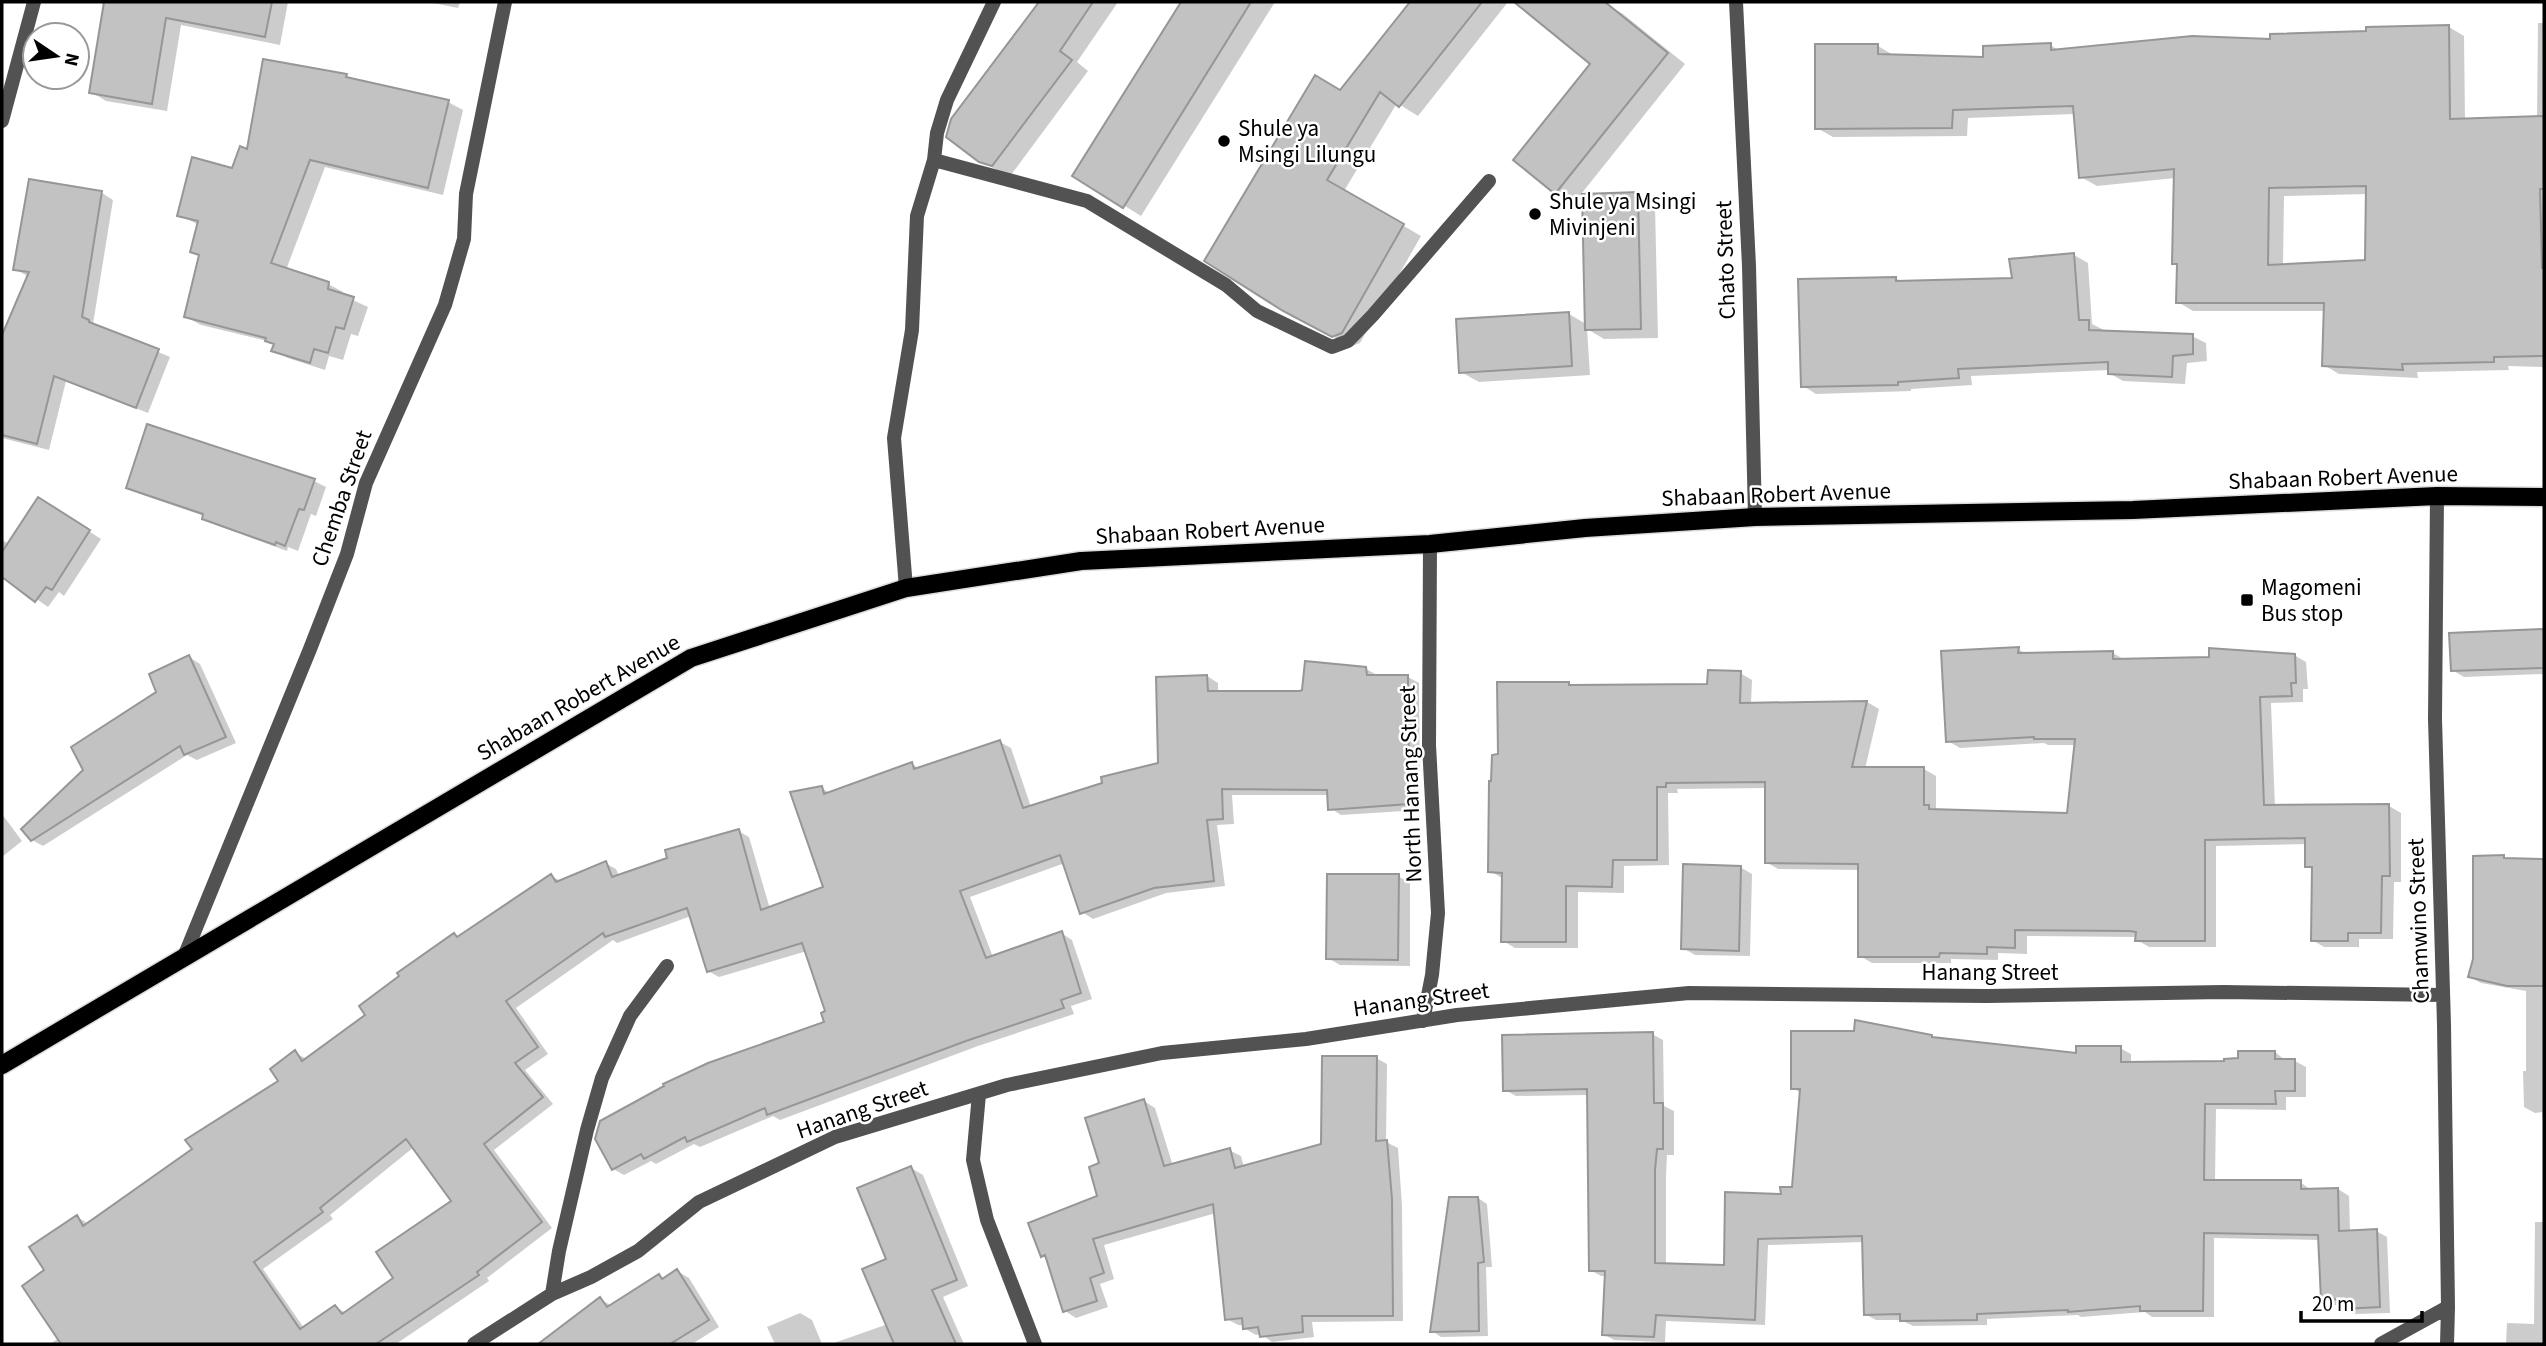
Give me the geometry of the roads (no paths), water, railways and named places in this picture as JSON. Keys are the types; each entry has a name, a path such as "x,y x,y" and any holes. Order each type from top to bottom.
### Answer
{"main road":[{"name":"Shabaan Robert Avenue","path":"2,1065 691,658 906,588 1081,561 1430,544 1585,528 1755,517 2133,510 2437,496 2544,497"}],"street":[{"path":"2,121 34,2"},
{"name":"Chemba Street","path":"184,957 347,554 366,483 444,305 464,239 466,194 505,2"},
{"path":"906,588 894,438 912,330 917,216 934,160 937,133 947,100 994,2"},
{"name":"Chato Street","path":"1736,2 1749,267 1755,517"},
{"path":"934,160 1087,201 1226,285 1257,312 1332,347 1348,341 1373,315 1489,181"},
{"name":"Chamwino Street","path":"2437,496 2435,719 2443,995 2447,1344"},
{"name":"North Hanang Street","path":"1423,1021 1432,975 1438,913 1429,745 1430,544"},
{"path":"552,1294 570,1204 601,1078 630,1016 667,966"},
{"name":"Hanang Street","path":"474,1344 552,1294 591,1278 638,1251 699,1202 835,1137 1007,1085 1161,1053 1306,1039 1457,1015 1689,993 1987,996 2223,992 2443,995"},
{"path":"979,1094 973,1160 987,1220 1035,1344"},
{"path":"2381,1344 2448,1307"}],"place":[{"name":"Shule ya Msingi Lilungu","path":"1224,141"},
{"name":"Shule ya Msingi Mivinjeni","path":"1535,214"},
{"name":"Magomeni Bus stop","path":"2247,600"}]}
